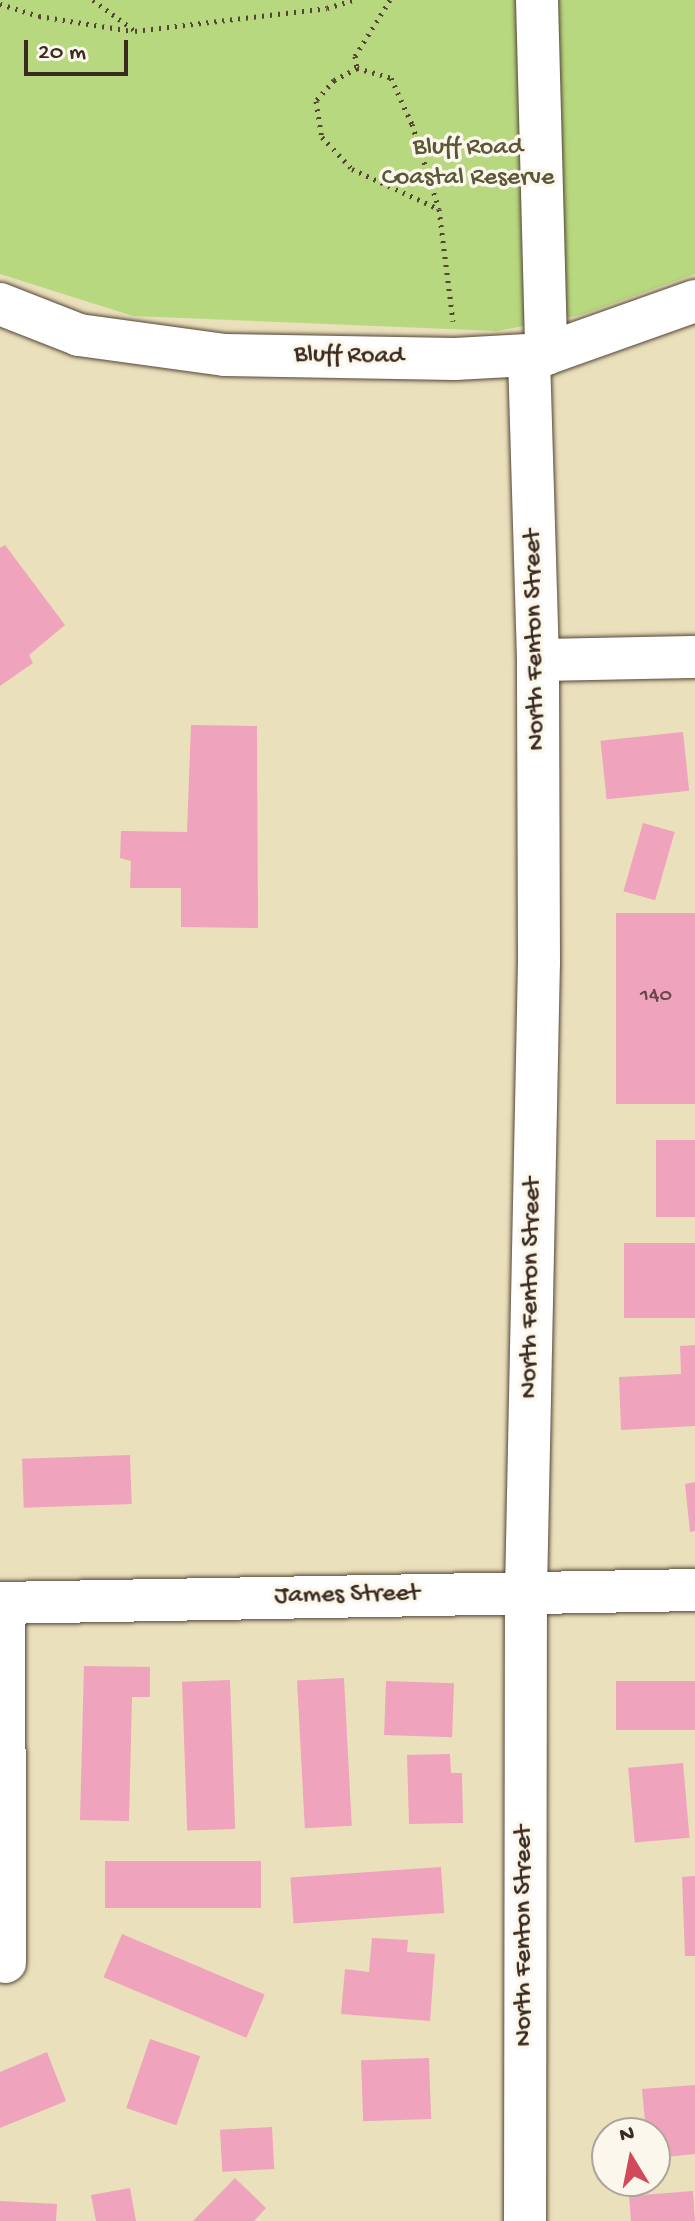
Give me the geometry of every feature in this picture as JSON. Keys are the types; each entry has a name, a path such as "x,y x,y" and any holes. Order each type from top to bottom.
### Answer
{"street":[{"name":"North Fenton Street","path":"525,2221 526,1592 539,963 537,0"},
{"name":"Bluff Road","path":"0,304 79,335 225,355 455,359 538,354 695,301"},
{"path":"538,660 695,657"},
{"name":"James Street","path":"2,1603 695,1590"},
{"path":"2,1603 5,1962"}],"path":[{"path":"93,0 135,31"},
{"path":"0,4 39,16 135,31 327,8 354,0"},
{"path":"357,68 355,56 390,0"},
{"path":"439,209 352,169 322,137 316,101 334,80 357,68 391,78 412,124 439,209 455,359"}],"green space":[{"name":"Bluff Road Coastal Reserve","path":"0,0 695,0 695,274 581,315 497,331 133,316 0,274"}],"building":[{"path":"5,545 65,625 29,655 33,663 0,686 0,548"},
{"path":"191,725 257,726 258,928 181,927 181,888 130,888 131,861 120,858 121,831 187,832"},
{"path":"683,732 689,791 607,799 600,741"},
{"path":"643,823 675,832 655,900 623,891"},
{"path":"616,913 695,913 695,1104 616,1104"},
{"path":"656,1140 695,1140 695,1217 656,1217"},
{"path":"624,1243 695,1243 695,1318 624,1318"},
{"path":"695,1345 695,1426 621,1430 619,1377 681,1374 680,1346"},
{"path":"130,1455 132,1504 24,1508 22,1459"},
{"path":"695,1482 695,1531 690,1532 685,1484"},
{"path":"84,1666 150,1667 150,1697 132,1697 129,1821 80,1820"},
{"path":"344,1678 352,1826 305,1828 297,1680"},
{"path":"230,1680 235,1829 187,1831 182,1682"},
{"path":"386,1681 454,1683 452,1737 384,1735"},
{"path":"616,1681 695,1681 695,1730 616,1730"},
{"path":"450,1754 451,1773 462,1773 463,1823 409,1824 407,1755"},
{"path":"683,1763 690,1838 635,1843 628,1768"},
{"path":"105,1861 261,1861 261,1908 105,1908"},
{"path":"441,1867 444,1913 294,1923 290,1878"},
{"path":"695,1876 695,1956 685,1956 682,1877"},
{"path":"122,1934 265,1995 246,2038 104,1977"},
{"path":"372,1938 408,1940 407,1952 435,1954 430,2021 341,2014 345,1969 369,1972"},
{"path":"150,2039 200,2056 176,2125 126,2108"},
{"path":"47,2052 66,2101 0,2128 0,2072"},
{"path":"429,2058 431,2119 363,2121 361,2060"},
{"path":"695,2085 695,2154 671,2156 671,2117 645,2117 642,2089"},
{"path":"272,2127 274,2169 222,2172 220,2130"},
{"path":"235,2178 266,2208 254,2221 193,2221"},
{"path":"130,2188 136,2221 96,2221 91,2195"},
{"path":"693,2191 695,2221 631,2221 629,2197 671,2197 671,2193"},
{"path":"0,2201 57,2204 56,2221 0,2221"}]}
